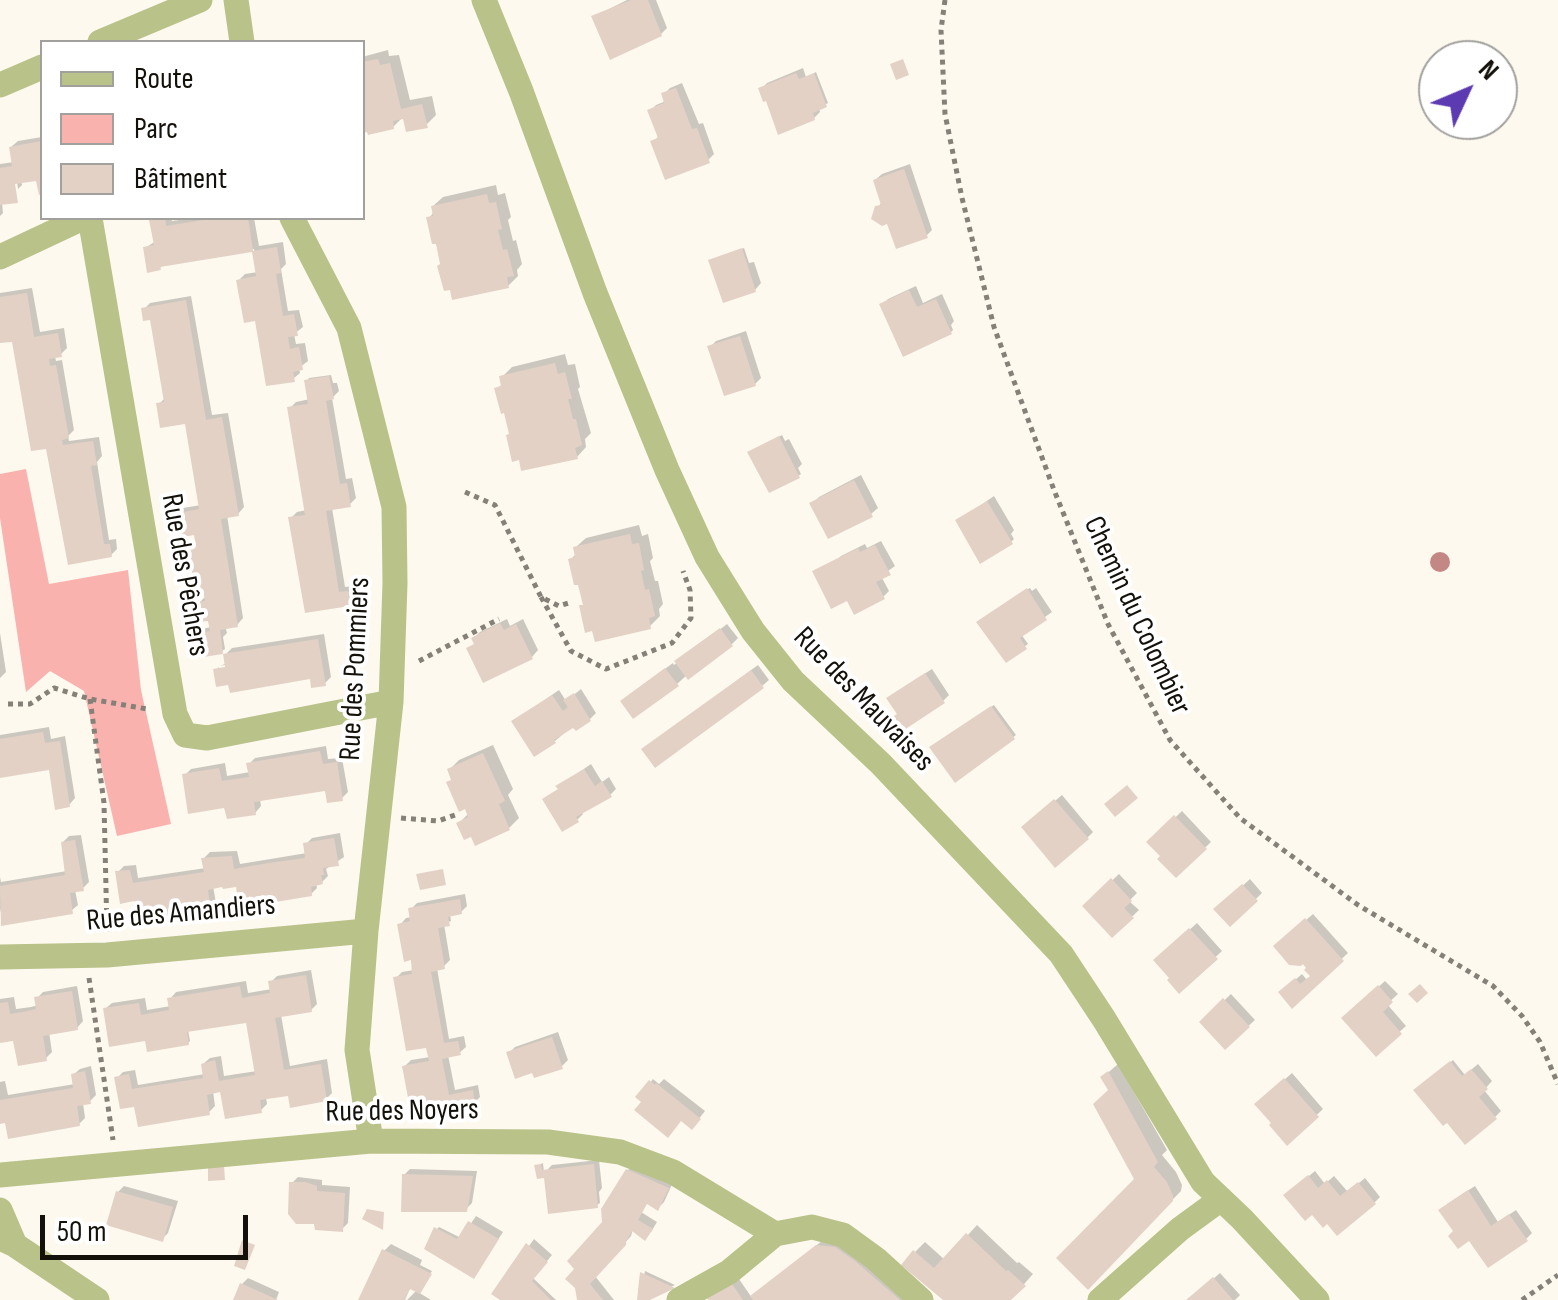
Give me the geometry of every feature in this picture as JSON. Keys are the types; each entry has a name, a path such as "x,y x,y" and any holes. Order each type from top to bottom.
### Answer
{"street":[{"path":"105,40 200,0"},
{"path":"236,0 242,40"},
{"name":"Rue des Mauvaises","path":"484,0 667,470 707,556 753,631 792,681 881,764 1061,954 1203,1182 1316,1300"},
{"path":"0,85 40,68"},
{"path":"0,257 83,220"},
{"name":"Rue des Pêchers","path":"87,220 175,714"},
{"name":"Rue des Pommiers","path":"293,220 350,328 394,507 396,583 391,702 357,1050 371,1142"},
{"path":"175,714 184,735 207,738 391,702"},
{"name":"Rue des Amandiers","path":"0,958 96,955 366,931"},
{"name":"Rue des Noyers","path":"7,1242 0,1208 5,1175 371,1142 548,1142 620,1152 673,1172 775,1234"},
{"path":"1100,1300 1180,1229 1221,1199"},
{"path":"678,1300 730,1272 775,1234 812,1226 842,1234 921,1300"},
{"path":"7,1242 97,1300"}],"path":[{"name":"Chemin du Colombier","path":"944,0 941,30 945,114 994,327 1108,624 1170,740 1240,818 1358,905 1493,986 1540,1042 1558,1084"},
{"path":"465,492 495,505 571,651 606,669 672,643 691,618 690,590 676,555"},
{"path":"541,597 559,606 572,602"},
{"path":"392,670 408,667 499,619"},
{"path":"8,704 30,704 54,688 90,699 175,714"},
{"path":"90,699 104,804 96,955 116,1163"},
{"path":"378,816 438,821 455,815"},
{"path":"1522,1300 1558,1275"}],"green space":[{"path":"26,469 49,584 128,570 141,690 171,824 117,836 84,691 50,671 26,692 0,518 0,474"}],"building":[{"path":"631,0 648,0 662,36 610,60 591,16"},
{"path":"378,59 380,65 390,63 401,109 422,104 428,128 406,132 403,119 393,121 394,129 365,132 365,61"},
{"path":"903,59 909,75 896,80 890,64"},
{"path":"796,73 799,79 814,73 827,107 813,113 815,120 778,135 758,88"},
{"path":"676,88 710,163 665,180 650,141 658,138 647,110 664,103 661,93"},
{"path":"40,141 40,195 36,181 15,184 18,203 0,205 0,168 12,166 9,147"},
{"path":"904,169 928,238 896,249 887,224 882,226 871,219 875,206 881,205 873,180"},
{"path":"487,194 489,203 496,202 502,229 498,230 514,276 507,277 509,288 452,300 450,290 444,291 436,244 432,244 426,217 433,216 431,206"},
{"path":"149,220 165,220 166,226 204,220 248,220 253,251 277,247 281,273 276,274 283,316 294,314 298,336 288,337 290,349 299,347 303,370 293,372 295,382 266,386 255,321 244,323 236,280 256,276 252,252 160,267 161,270 147,273 143,247 154,245"},
{"path":"742,248 756,292 723,303 708,260"},
{"path":"909,290 917,307 936,299 952,334 903,357 879,304"},
{"path":"27,293 34,337 58,333 62,357 49,359 50,366 56,365 69,438 62,440 63,445 93,441 97,465 91,466 104,544 110,544 112,557 68,565 46,449 31,451 12,342 0,343 0,297"},
{"path":"186,300 206,420 222,417 239,516 221,519 238,627 220,630 223,654 197,658 193,634 210,631 208,621 199,622 197,602 205,601 203,589 195,591 188,547 196,546 194,535 178,538 174,514 199,509 185,424 160,428 156,403 164,402 150,320 143,321 141,308"},
{"path":"740,336 756,386 724,396 707,346"},
{"path":"555,363 558,374 565,372 572,399 568,399 582,445 575,448 578,459 521,471 519,460 512,462 504,413 501,414 494,388 501,386 499,376"},
{"path":"329,376 334,399 326,401 340,484 347,483 351,507 326,511 339,592 348,591 350,606 305,613 288,517 305,515 287,407 308,404 304,380"},
{"path":"779,436 800,478 769,493 747,452"},
{"path":"854,480 873,517 828,539 809,503"},
{"path":"987,501 1013,544 980,564 955,520"},
{"path":"630,534 632,544 639,543 645,590 649,589 655,616 649,618 651,629 595,642 592,631 585,633 579,605 583,605 568,559 575,557 573,547"},
{"path":"875,545 891,575 876,582 885,599 854,615 847,601 831,609 812,571 858,548 860,552"},
{"path":"1027,588 1047,620 1020,638 1027,649 1006,663 976,622"},
{"path":"500,623 504,630 516,624 533,659 483,683 466,648 474,644 471,638"},
{"path":"720,628 733,646 688,680 674,661"},
{"path":"318,639 326,686 311,688 310,679 230,693 228,685 216,687 213,669 225,667 223,654"},
{"path":"665,668 679,686 633,719 620,701"},
{"path":"751,670 764,688 655,768 641,749"},
{"path":"925,673 945,703 898,734 888,720 897,714 886,698"},
{"path":"574,693 591,721 554,740 556,743 534,757 511,721 552,695 563,711 568,707 563,700"},
{"path":"991,706 1015,739 955,783 929,747"},
{"path":"43,732 45,743 60,741 70,807 55,810 49,770 0,778 0,739"},
{"path":"320,751 323,764 337,762 343,801 327,803 325,791 254,802 256,815 227,819 224,808 188,814 182,774 219,768 222,781 249,777 246,763"},
{"path":"483,753 505,801 499,804 510,830 475,846 471,837 464,840 456,823 468,817 465,809 459,812 446,782 451,780 447,769"},
{"path":"584,769 595,786 602,781 612,797 576,817 579,822 562,832 542,799 558,789 555,786"},
{"path":"1127,785 1138,798 1115,817 1104,804"},
{"path":"1054,799 1089,839 1055,868 1021,827"},
{"path":"1174,815 1207,849 1176,878 1146,842"},
{"path":"334,838 339,866 323,868 323,884 311,887 312,896 239,908 236,887 222,887 208,890 211,912 138,923 134,901 120,904 115,871 130,870 133,883 204,872 201,858 232,856 234,869 305,858 303,843"},
{"path":"75,840 84,891 70,893 73,914 1,926 0,886 65,875 61,842"},
{"path":"443,869 446,885 420,890 416,874"},
{"path":"1111,878 1132,901 1124,908 1134,918 1112,938 1082,906"},
{"path":"1242,884 1258,901 1230,927 1213,909"},
{"path":"460,899 462,914 448,917 450,926 438,928 445,969 431,972 444,1043 458,1041 461,1055 442,1059 449,1095 473,1090 475,1106 424,1115 421,1101 409,1103 402,1066 429,1061 426,1048 406,1051 393,977 412,974 411,960 404,962 397,924 410,921 408,908"},
{"path":"1305,918 1344,961 1292,1009 1278,992 1295,978 1300,984 1310,976 1303,964 1289,965 1273,946"},
{"path":"1189,928 1218,959 1179,994 1153,960"},
{"path":"306,975 312,1012 275,1018 284,1070 321,1064 327,1101 290,1108 288,1096 260,1100 262,1113 225,1119 220,1092 207,1095 210,1115 138,1127 134,1107 120,1109 114,1077 129,1074 132,1089 203,1078 201,1064 215,1060 219,1081 255,1075 246,1023 187,1032 189,1045 147,1052 145,1041 109,1047 103,1008 139,1003 141,1015 169,1010 167,998 240,986 242,998 270,993 268,981"},
{"path":"1420,984 1428,993 1417,1003 1408,994"},
{"path":"1378,985 1393,1002 1383,1012 1402,1034 1376,1057 1341,1018"},
{"path":"72,991 78,1030 43,1036 47,1061 18,1066 13,1041 0,1043 0,1003 8,1002 10,1014 23,1012 36,1009 34,997"},
{"path":"1223,998 1250,1027 1225,1050 1199,1022"},
{"path":"552,1037 563,1069 515,1079 506,1052"},
{"path":"1450,1061 1462,1076 1471,1069 1488,1089 1479,1097 1497,1119 1465,1145 1413,1090"},
{"path":"85,1071 91,1104 77,1106 80,1126 8,1139 5,1123 0,1124 0,1100 73,1088 71,1074"},
{"path":"1108,1071 1158,1162 1154,1167 1167,1182 1173,1201 1088,1290 1056,1258 1134,1179 1093,1104 1108,1090 1100,1077"},
{"path":"1284,1078 1319,1117 1287,1146 1254,1104"},
{"path":"649,1080 701,1119 692,1130 681,1121 668,1138 634,1110 641,1102 635,1097"},
{"path":"541,1164 542,1170 594,1164 598,1208 548,1214 544,1178 537,1179 534,1165"},
{"path":"224,1165 225,1180 208,1181 208,1167"},
{"path":"626,1169 669,1188 658,1211 647,1204 638,1220 653,1229 645,1241 632,1231 626,1245 590,1284 603,1300 577,1300 575,1288 565,1279 574,1269 567,1261 602,1222 601,1209"},
{"path":"402,1174 473,1176 467,1212 401,1212"},
{"path":"1308,1175 1318,1188 1327,1180 1340,1196 1358,1182 1376,1204 1337,1236 1312,1215 1305,1221 1283,1195"},
{"path":"289,1182 305,1182 317,1186 317,1191 345,1193 343,1232 315,1230 314,1224 296,1224 288,1214"},
{"path":"1468,1190 1491,1226 1509,1214 1528,1241 1488,1268 1469,1241 1458,1249 1448,1236 1453,1231 1438,1210"},
{"path":"116,1191 173,1207 163,1242 106,1225"},
{"path":"367,1209 384,1212 383,1230 362,1219"},
{"path":"468,1221 499,1239 474,1279 424,1249 434,1227 457,1239"},
{"path":"966,1233 1026,1286 1011,1300 943,1300 901,1265 913,1250 934,1268"},
{"path":"242,1240 255,1245 245,1270 234,1266"},
{"path":"526,1243 548,1262 532,1281 551,1300 500,1300 491,1294"},
{"path":"816,1245 835,1247 900,1300 753,1300 750,1296"},
{"path":"382,1249 432,1274 420,1294 410,1289 404,1300 358,1300"},
{"path":"640,1272 675,1288 650,1300 637,1300"},
{"path":"1213,1277 1233,1300 1186,1300"},
{"path":"240,1283 278,1300 233,1300"},
{"path":"732,1284 743,1300 708,1300 706,1296"}]}
